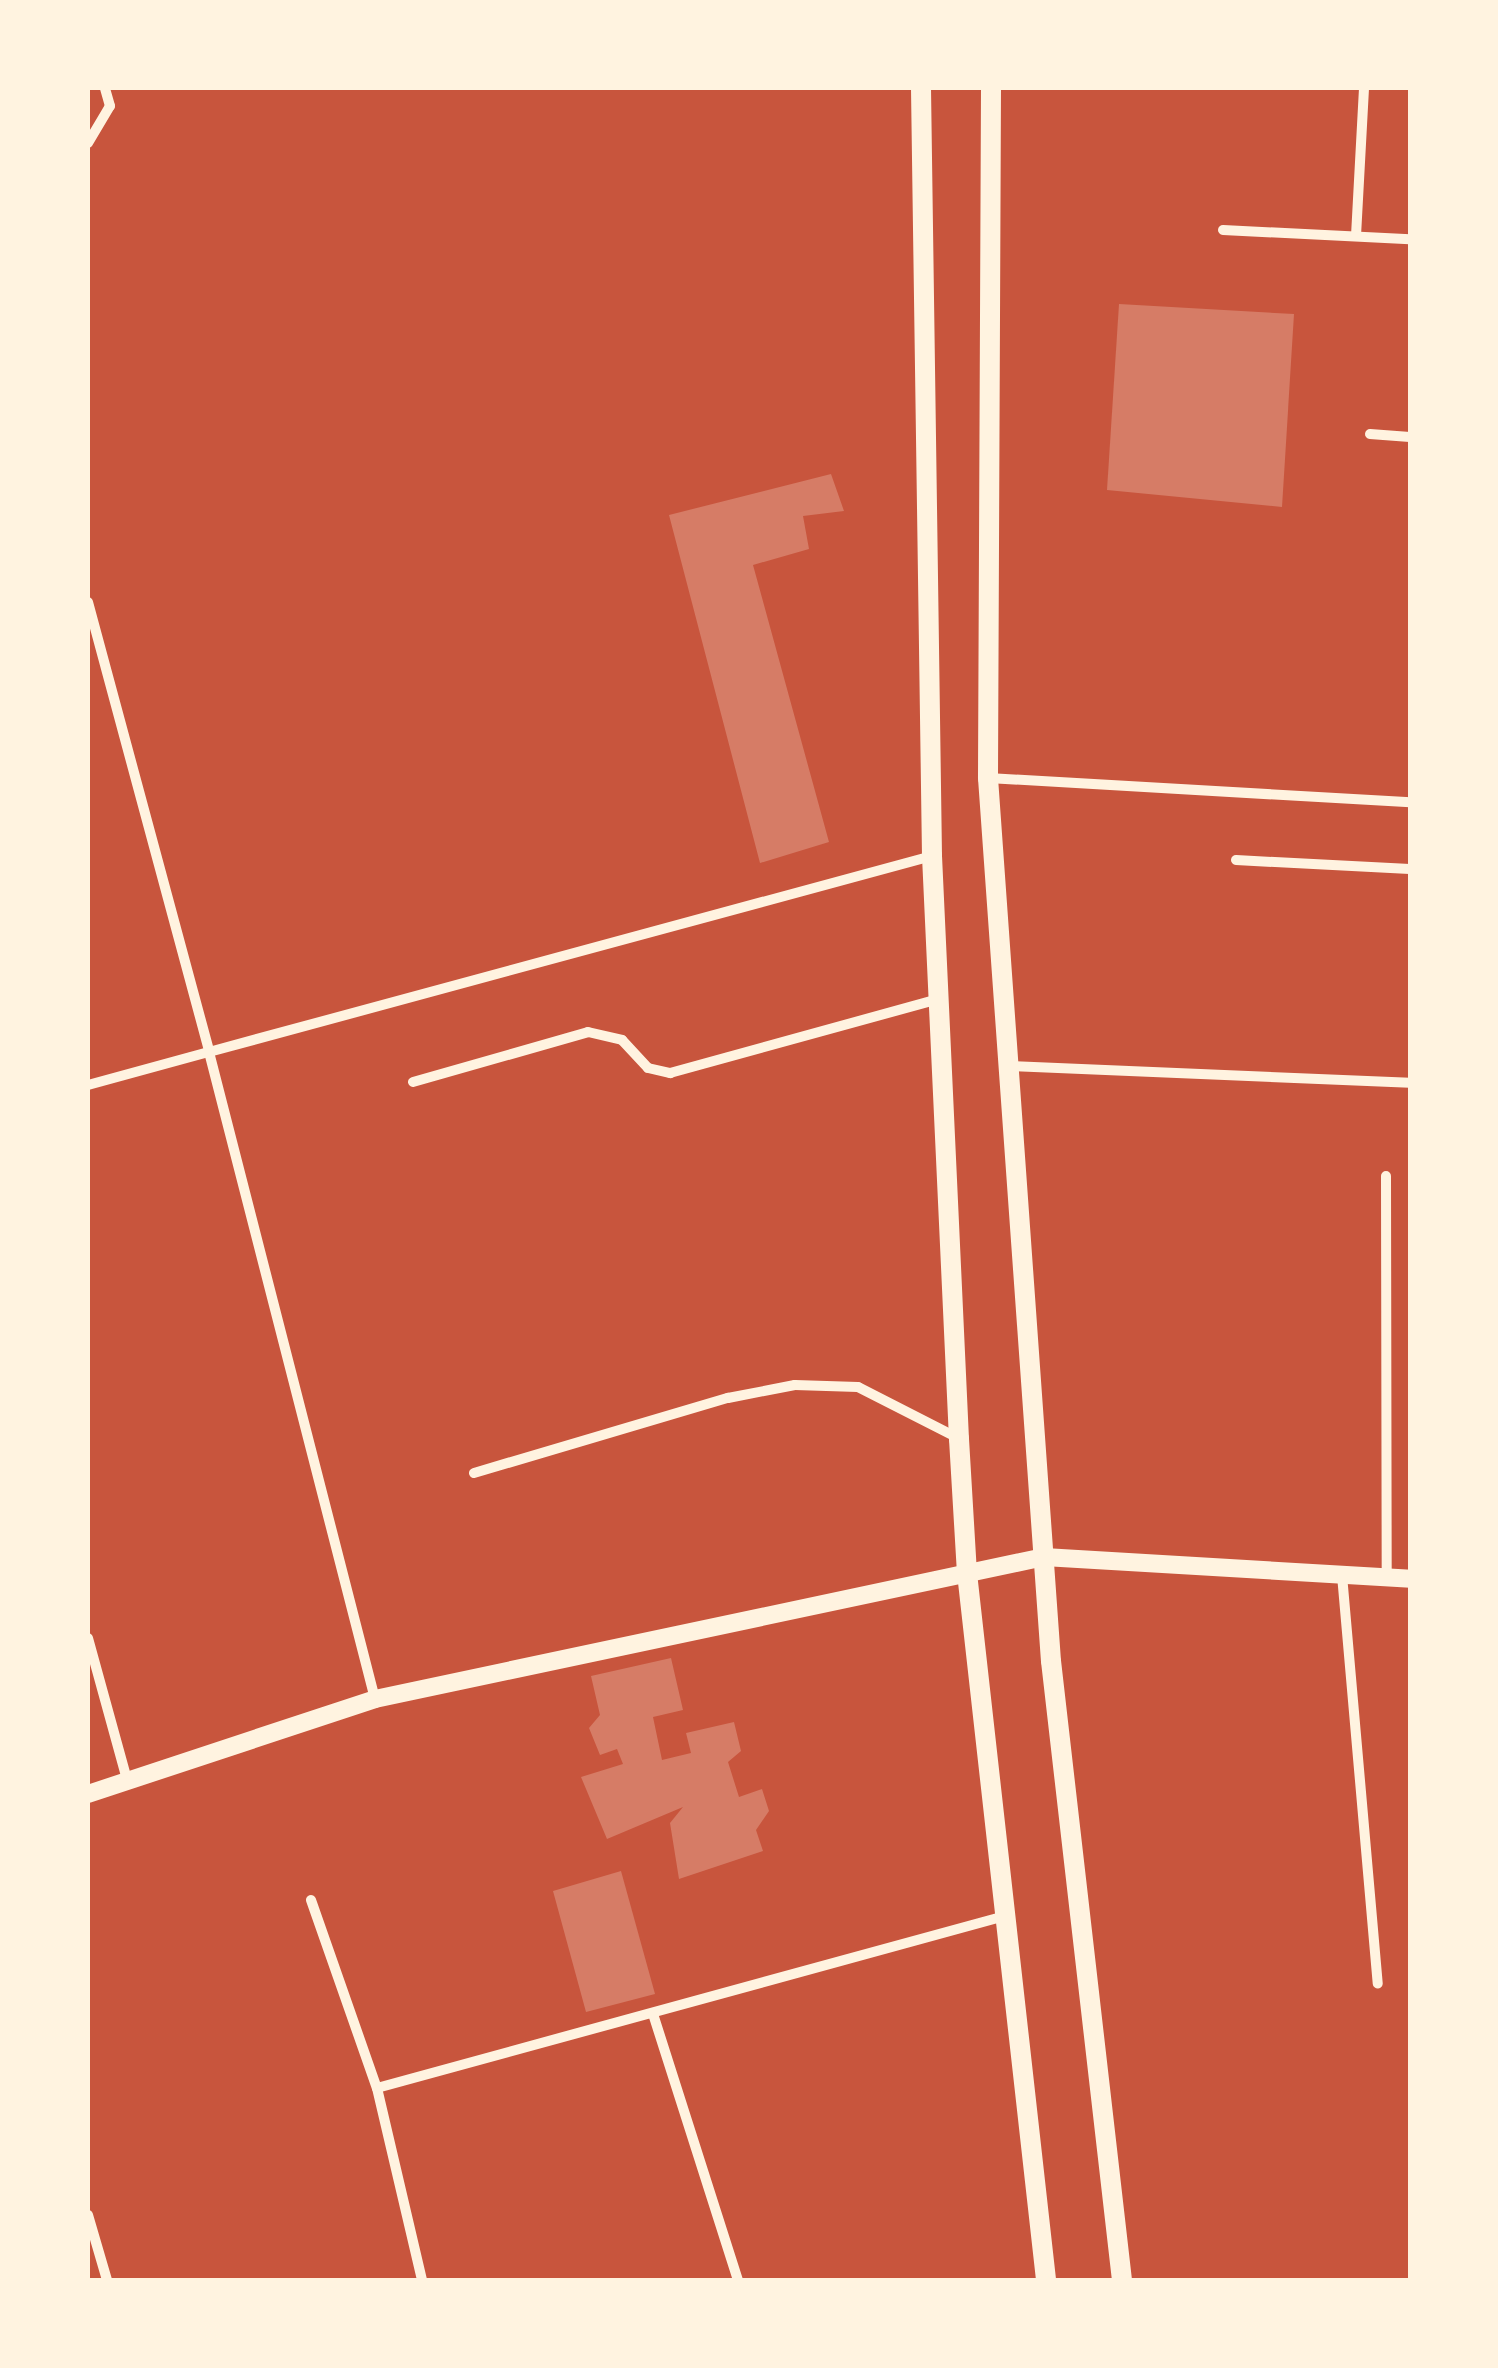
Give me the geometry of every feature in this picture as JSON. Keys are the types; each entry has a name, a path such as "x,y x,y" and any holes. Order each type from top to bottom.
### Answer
{"main road":[{"path":"921,88 932,856 959,1439 967,1573 1046,2280"},
{"path":"991,88 988,778 1044,1557 1122,2280"}],"street":[{"path":"88,143 110,106 105,88"},
{"path":"1356,236 1364,88"},
{"path":"1223,230 1410,239"},
{"path":"1370,434 1410,437"},
{"path":"88,602 210,1052 375,1699"},
{"path":"988,778 1410,802"},
{"path":"88,1085 932,856"},
{"path":"1236,860 1410,870"},
{"path":"413,1082 588,1032 622,1040 648,1068 670,1073 939,999"},
{"path":"1009,1066 1410,1083"},
{"path":"1386,1176 1387,1578"},
{"path":"474,1473 728,1398 795,1385 858,1387 959,1439"},
{"path":"88,1794 375,1699 1044,1557 1410,1579"},
{"path":"1342,1574 1378,1983"},
{"path":"88,1638 128,1780"},
{"path":"311,1900 377,2088 422,2280"},
{"path":"377,2088 654,2017 1005,1916"},
{"path":"654,2017 738,2280"},
{"path":"88,2215 107,2280"}],"building":[{"path":"1119,304 1294,314 1282,507 1107,490"},
{"path":"831,474 844,511 803,516 809,549 753,565 829,842 760,863 669,515"},
{"path":"671,1658 683,1710 653,1717 662,1760 691,1753 686,1733 734,1722 741,1751 728,1762 739,1797 762,1789 769,1811 756,1830 763,1851 679,1879 670,1823 683,1807 607,1839 581,1777 623,1764 617,1749 600,1755 589,1728 600,1715 591,1676"},
{"path":"621,1871 655,1994 586,2012 553,1891"}]}
